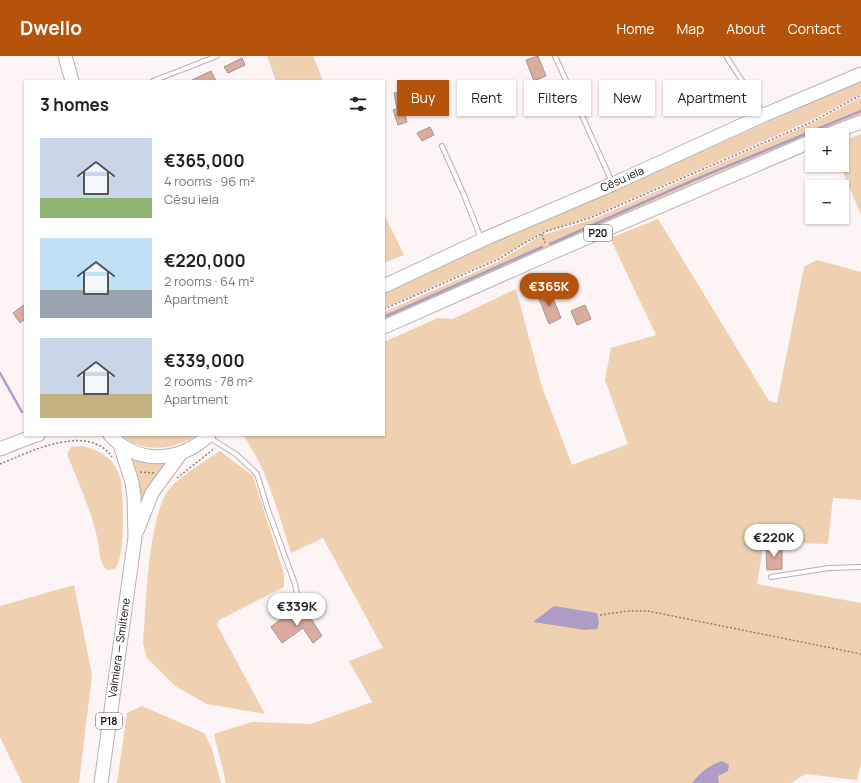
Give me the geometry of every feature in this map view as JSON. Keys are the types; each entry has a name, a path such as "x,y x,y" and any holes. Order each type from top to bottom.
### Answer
{"main road":[{"path":"64,56 72,80"},
{"name":"Cēsu iela","path":"385,286 482,240 613,184 764,115 861,74"},
{"path":"845,128 861,122"},
{"name":"P20","path":"385,327 805,144"},
{"path":"0,449 32,436"},
{"name":"P18","path":"111,438 146,456 158,458 181,453 208,436"},
{"name":"Valmiera — Smiltene","path":"100,783 135,537 132,482 111,438"},
{"name":"Valmiera — Smiltene","path":"135,537 152,493 181,453"}],"lane":[{"path":"157,80 217,56"},
{"path":"555,56 613,184"},
{"path":"726,56 764,115"},
{"path":"442,146 482,240"},
{"path":"208,436 237,455 257,474 273,524 295,584 298,599 292,613 295,618"},
{"path":"771,577 829,568 861,567"}],"path":[{"path":"385,309 499,259 547,231 590,218 812,122 861,95"},
{"path":"0,464 60,442 87,440 101,445 111,456 114,463"},
{"path":"173,479 180,477 218,445"},
{"path":"134,473 146,472 159,474"},
{"path":"600,615 628,611 648,611 861,654"}],"shaded area":[{"path":"267,56 313,56 323,80 276,80"},
{"path":"861,81 861,94 812,120 590,217 541,233 498,258 385,308 385,291"},
{"path":"861,97 861,116 830,128 805,128 805,138 385,321 385,312 498,262 540,236 596,218 815,122"},
{"path":"861,134 861,215 849,186 849,180 846,180 843,172 849,172 849,138"},
{"path":"385,216 404,255 385,263"},
{"path":"658,219 769,401 777,403 804,267 817,260 861,272 861,500 833,498 828,544 764,542 757,584 861,603 861,763 857,780 805,774 791,783 226,783 214,734 252,722 311,724 372,702 349,661 383,648 323,538 291,553 266,477 252,448 244,436 385,436 385,342 438,318 453,319 516,289 542,387 572,465 628,444 605,380 611,348 656,335 610,238"},
{"path":"122,436 195,436 179,444 159,448 139,445 129,441"},
{"path":"83,446 91,448 106,456 118,471 122,489 123,527 121,552 115,569 107,570 102,564 92,519 67,454 71,447"},
{"path":"220,451 253,476 284,574 284,587 219,620 217,625 265,714 207,704 175,686 147,658 143,644 149,562 157,518 163,501 174,483"},
{"path":"133,460 149,463 166,463 141,504 138,504 131,462"},
{"path":"74,585 92,675 79,783 22,783 0,737 0,606"},
{"path":"554,606 597,613 599,623 597,629 585,630 533,622"},
{"path":"142,706 204,733 212,749 221,783 117,783 127,713"},
{"path":"722,761 729,765 728,771 718,776 719,783 692,783 705,770"}],"building":[{"path":"538,56 546,76 534,80 526,60"},
{"path":"242,58 245,65 228,73 224,67"},
{"path":"211,71 216,80 192,80"},
{"path":"397,92 397,109 394,93"},
{"path":"397,109 397,116 405,116 407,122 398,125 393,110"},
{"path":"430,127 434,135 422,141 417,133"},
{"path":"550,291 561,318 549,324 538,296"},
{"path":"24,305 24,320 20,323 13,313"},
{"path":"585,305 591,319 577,325 571,311"},
{"path":"782,547 782,569 767,570 766,548"},
{"path":"304,608 322,636 313,643 303,628 282,643 271,627 282,618 284,620 290,617 293,621 296,621 298,618 296,613"}],"waterway":[{"path":"550,244 694,180 861,111"},
{"path":"385,317 542,247"},
{"path":"0,373 22,412"}]}
